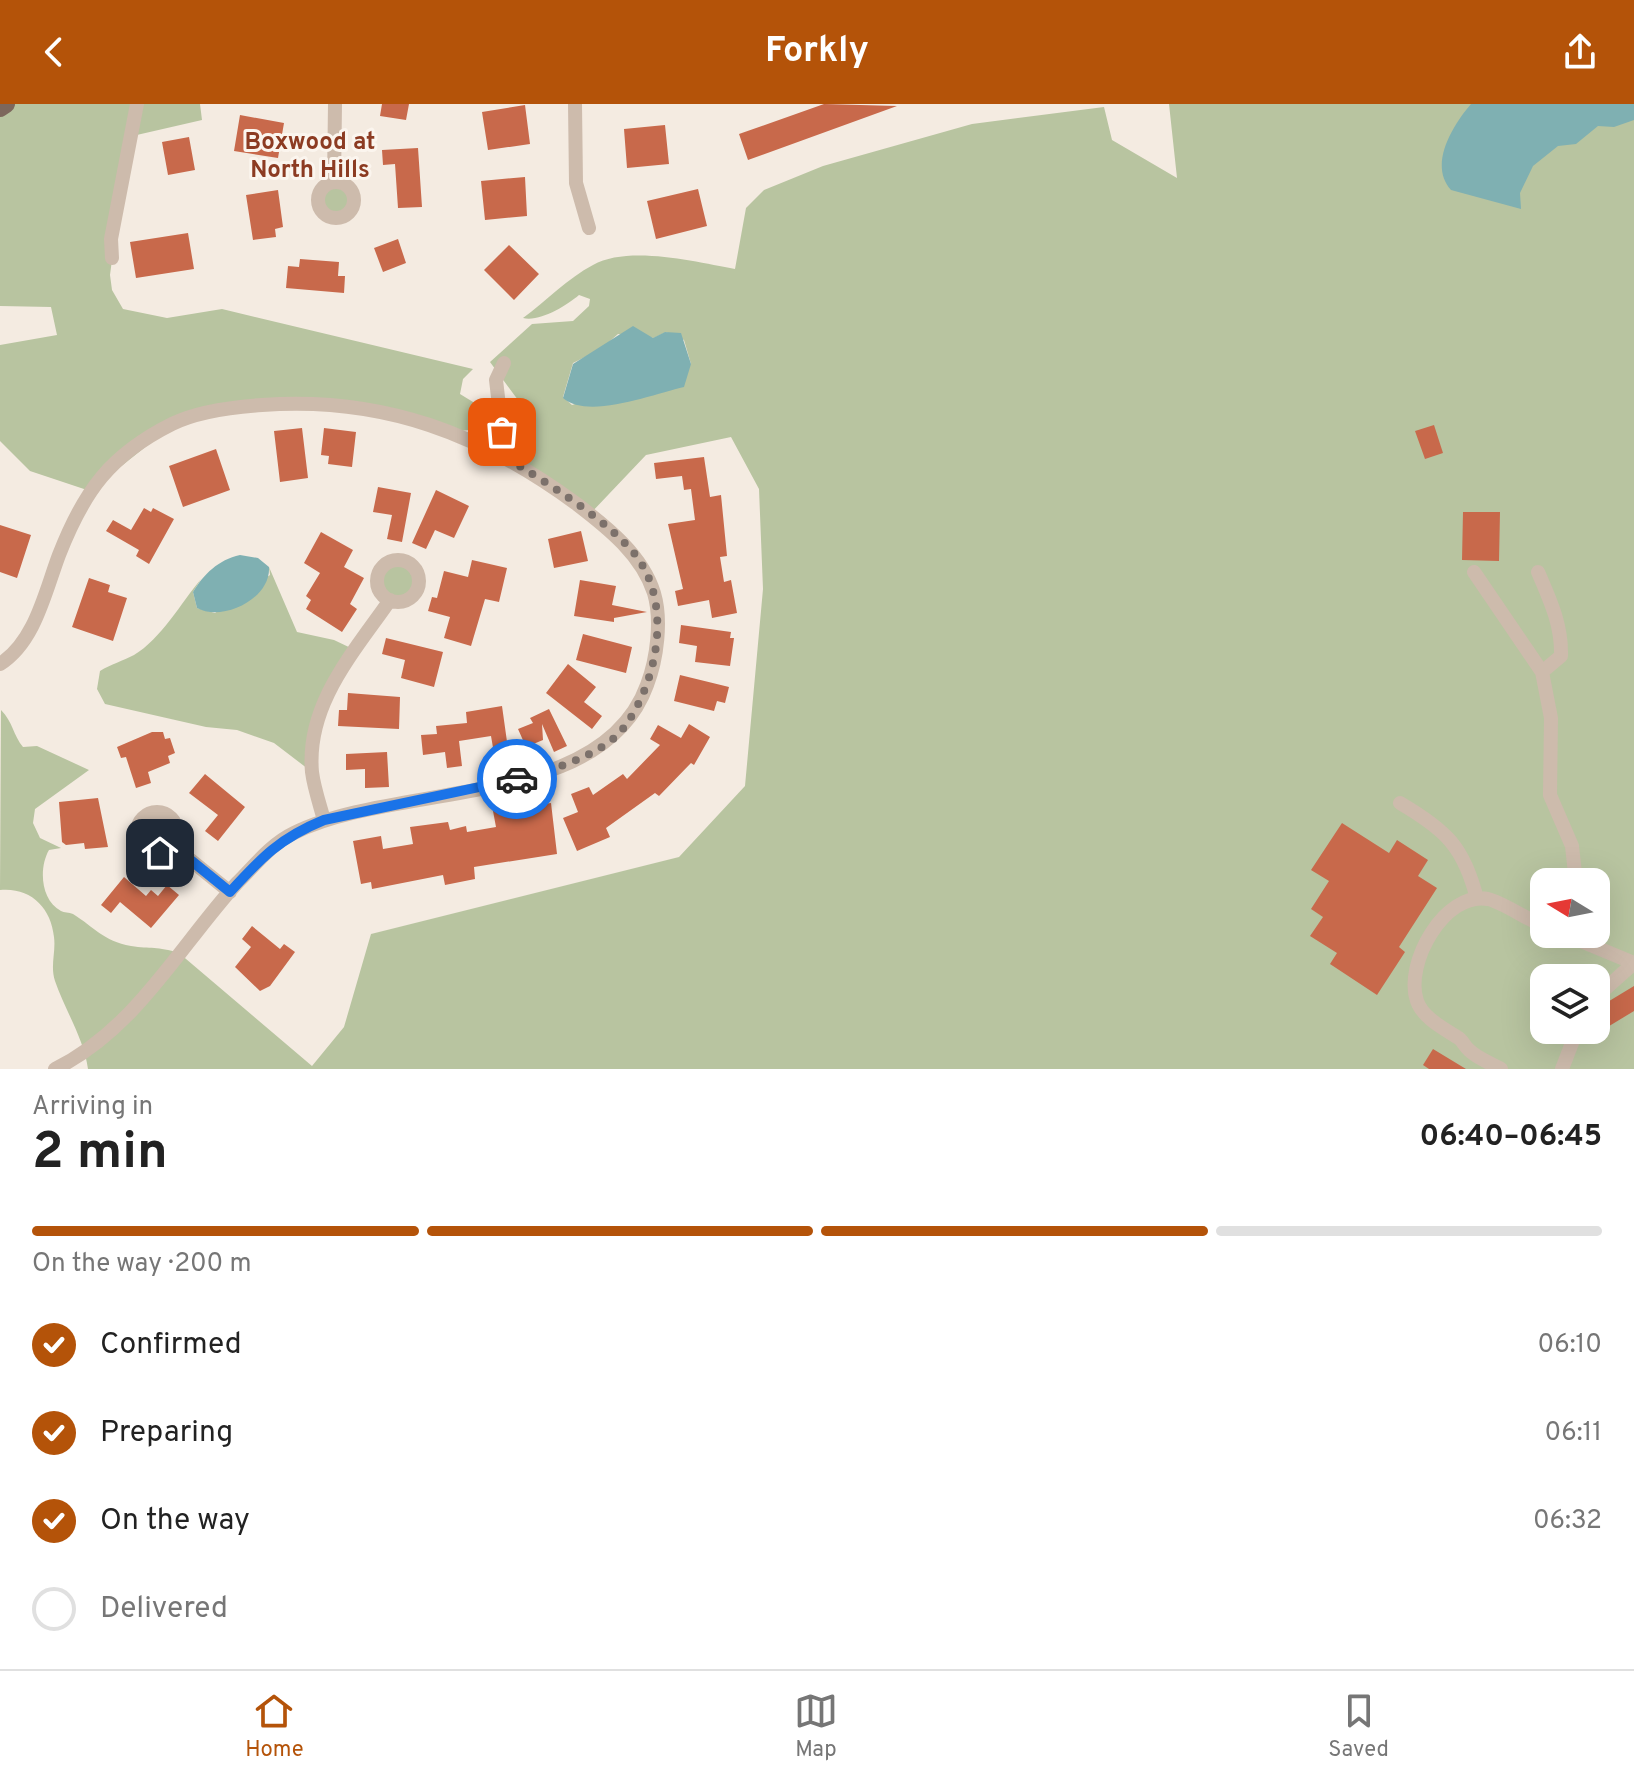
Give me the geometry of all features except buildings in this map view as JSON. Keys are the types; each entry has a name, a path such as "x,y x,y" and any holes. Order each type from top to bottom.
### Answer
{"main road":[{"path":"0,108 6,104"}],"street":[{"path":"112,258 113,225 137,104"},
{"path":"334,182 335,104"},
{"path":"575,104 576,183 589,228"},
{"path":"504,363 496,380 505,457"},
{"path":"0,664 13,656 40,610 61,551 90,491 129,447 178,421 235,407 303,402 376,409 448,429 505,457 590,514 637,557 654,594 658,629 647,685 621,732 587,755 537,774 324,820 295,832 273,846 230,892 131,1013 86,1054 55,1069"},
{"path":"1474,572 1542,672 1551,718 1550,795 1572,846 1574,868"},
{"path":"1538,572 1562,638 1561,656 1542,672"},
{"path":"324,820 312,772 315,727 342,666 390,600"},
{"path":"1400,803 1429,820 1456,844 1477,899"},
{"path":"172,845 230,892"},
{"path":"1501,1069 1473,1054 1461,1038 1439,1027 1417,1002 1414,984 1421,947 1441,921 1470,899 1488,899 1530,919"},
{"path":"1600,948 1634,963 1610,984"},
{"path":"1562,1069 1572,1044"}],"green space":[{"path":"0,104 200,104 202,120 128,137 110,275 112,290 123,309 167,318 222,309 473,369 463,379 460,394 486,410 483,424 477,429 460,431 303,402 178,421 90,491 30,471 0,441 0,345 57,335 51,307 0,306"},
{"path":"1169,104 1634,104 1634,1069 88,1069 55,981 54,937 49,917 44,908 29,896 0,890 1,710 23,747 37,746 89,770 35,809 33,823 40,838 61,848 49,850 44,865 43,883 54,906 62,912 73,914 113,941 179,953 312,1066 344,1027 371,934 679,857 745,786 763,589 759,489 731,437 646,455 590,514 521,465 526,418 518,400 490,362 532,324 573,321 589,306 590,299 579,295 545,315 523,318 575,276 608,259 663,257 735,269 746,208 764,190 823,166 972,124 1104,107 1112,140 1177,178","holes":["666,332 684,340 691,364 572,405 563,397 573,363 601,349 618,334 654,338"]},
{"path":"336,182 349,187 354,200 349,213 336,218 323,213 318,200 323,187"},
{"path":"398,560 413,566 419,581 413,596 398,602 383,596 377,581 383,566"},
{"path":"269,567 297,632 334,640 355,650 324,701 312,772 274,743 237,730 206,727 105,704 97,689 100,671 134,655 153,640 201,579 193,592 197,608 215,613 270,575"},
{"path":"157,812 171,818 177,832 171,846 157,852 143,846 137,832 143,818"}],"water":[{"path":"1471,104 1634,104 1634,120 1614,127 1598,126 1576,144 1558,146 1533,166 1520,193 1521,209 1451,190 1445,180 1442,157 1457,123"},
{"path":"633,326 653,338 665,332 681,333 691,364 684,387 604,406 588,407 563,398 573,364"},
{"path":"240,555 258,558 269,567 268,579 262,589 254,598 231,610 207,612 197,608 193,592 202,579 218,564"}],"way so far":[{"path":"502,432 505,457 547,482 590,514 637,557 654,594 658,629 647,685 621,732 587,755 517,779"}],"district":[{"name":"Boxwood at North Hills","path":"310,155"}],"route":[{"path":"160,853 172,845 230,892 273,846 295,832 324,820 517,779"}]}
